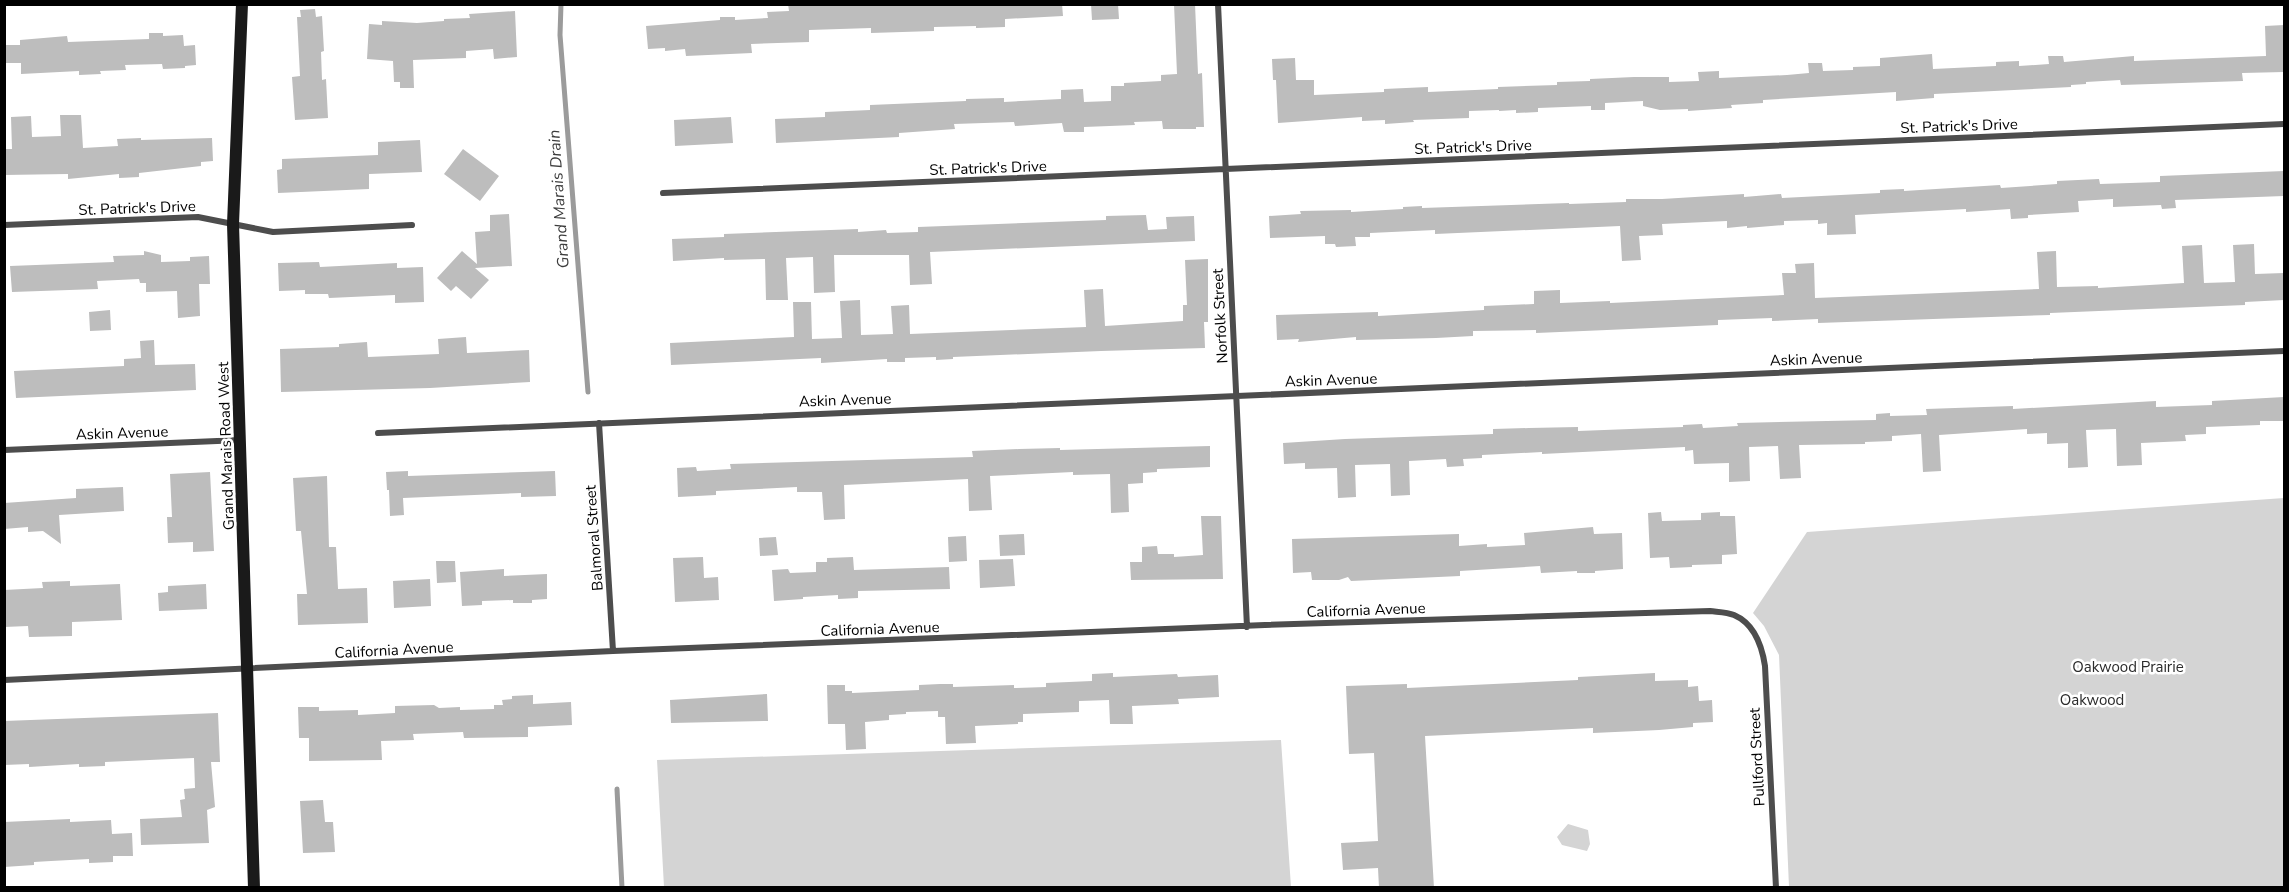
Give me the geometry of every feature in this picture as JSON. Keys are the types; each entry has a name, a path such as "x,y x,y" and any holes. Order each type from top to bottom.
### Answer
{"street":[{"name":"Grand Marais Road West","path":"242,4 233,224 254,888"},
{"name":"Norfolk Street","path":"1218,4 1247,627"},
{"name":"St. Patrick's Drive","path":"663,194 2284,124"},
{"name":"St. Patrick's Drive","path":"4,225 198,217 273,232 412,225"},
{"name":"Askin Avenue","path":"378,433 2284,351"},
{"name":"Balmoral Street","path":"598,423 613,651"},
{"name":"Askin Avenue","path":"4,450 241,440"},
{"name":"California Avenue","path":"4,680 613,651 1710,611 1734,615 1751,629"},
{"name":"Pullford Street","path":"1751,629 1762,647 1765,666 1776,888"}],"green space":[{"name":"Oakwood Prairie","path":"2284,498 2284,887 1789,887 1779,655 1764,626 1753,613 1807,532"},
{"path":"1281,740 1291,887 664,887 657,760"},
{"path":"1568,824 1588,830 1590,844 1587,851 1562,845 1557,837"}],"building":[{"path":"788,4 1062,4 1063,16 1005,19 1005,27 934,27 934,31 871,33 871,28 809,30 809,42 751,44 752,53 686,56 685,49 665,51 665,48 648,49 646,26 720,20 720,17 735,17 735,20 768,18 767,12 789,11"},
{"path":"1091,4 1118,4 1119,19 1092,20"},
{"path":"1174,4 1195,4 1198,74 1202,73 1204,127 1163,129 1162,121 1134,122 1135,125 1084,127 1084,132 1064,132 1062,123 1015,126 1014,122 954,124 955,129 899,133 899,137 776,143 775,119 825,117 825,112 870,110 870,105 966,101 966,99 1004,98 1004,102 1061,99 1061,90 1083,89 1084,102 1111,101 1111,86 1161,81 1161,75 1177,74"},
{"path":"315,9 316,17 322,16 324,51 321,52 322,80 326,79 328,118 295,120 292,77 300,76 297,17 301,17 300,10"},
{"path":"515,11 517,57 494,59 493,49 466,51 466,58 413,60 414,88 400,88 400,82 394,82 393,61 367,59 369,24 382,25 382,21 417,23 444,21 444,19 470,18 469,14"},
{"path":"2284,25 2284,72 2242,73 2243,81 2121,85 2120,80 2086,82 2086,84 2071,85 2071,87 1934,94 1934,98 1896,101 1896,92 1763,100 1763,103 1731,105 1732,108 1688,111 1688,109 1660,110 1643,106 1643,101 1605,103 1605,110 1591,110 1591,106 1538,108 1538,112 1516,113 1516,110 1469,111 1469,118 1413,120 1414,122 1385,124 1385,120 1362,121 1362,117 1278,123 1276,80 1273,80 1272,59 1295,58 1296,80 1314,80 1314,95 1384,92 1384,89 1428,87 1428,92 1557,85 1557,82 1634,77 1669,77 1669,82 1699,81 1698,72 1719,71 1719,78 1787,75 1809,73 1808,63 1822,63 1823,71 1853,70 1853,67 1880,66 1880,58 1932,54 1933,69 1996,66 1996,62 2019,61 2019,66 2049,64 2048,56 2063,56 2064,62 2134,56 2134,61 2266,56 2265,26"},
{"path":"149,33 163,33 163,36 183,35 184,46 195,45 196,65 163,69 162,64 125,65 126,70 79,75 79,71 21,74 21,63 4,63 4,45 20,45 20,40 67,36 68,42 149,39"},
{"path":"60,115 81,115 83,148 118,146 117,139 212,138 213,161 201,162 201,166 139,173 139,177 119,178 119,174 68,179 68,174 4,175 4,149 12,149 11,117 31,116 32,137 61,136"},
{"path":"731,117 733,143 675,146 674,120"},
{"path":"420,140 422,172 369,174 369,189 278,193 277,170 282,169 282,159 378,155 378,142"},
{"path":"463,149 499,176 480,201 444,174"},
{"path":"2284,171 2284,196 2175,200 2176,208 2162,209 2161,205 2113,207 2113,199 2078,201 2079,212 2028,215 2028,218 2011,219 2010,209 1855,215 1856,234 1827,235 1827,223 1818,224 1818,220 1784,221 1784,225 1747,228 1747,226 1727,228 1727,221 1662,224 1663,235 1639,236 1641,260 1622,261 1620,226 1435,234 1435,230 1370,233 1370,237 1355,237 1356,246 1336,247 1335,244 1325,244 1325,236 1270,238 1269,216 1301,214 1300,211 1351,210 1351,212 1422,206 1422,208 1626,202 1626,199 1744,194 1744,197 1781,194 1782,198 1880,193 1880,190 1904,189 1904,191 2000,185 2001,188 2057,184 2057,181 2099,179 2100,184 2160,182 2160,176"},
{"path":"509,214 512,266 475,268 489,280 471,299 456,286 451,291 437,278 462,251 477,264 475,232 490,231 490,215"},
{"path":"1146,215 1148,230 1167,229 1166,217 1194,216 1195,241 930,252 932,284 910,285 909,255 834,255 835,292 814,293 813,257 786,258 788,300 766,300 765,259 724,260 724,258 673,261 672,239 724,237 724,234 858,229 858,232 886,230 887,233 918,232 918,227 1106,220 1106,216"},
{"path":"2254,244 2255,274 2284,273 2284,300 2245,302 2245,305 2050,313 2050,315 1818,323 1818,319 1772,321 1772,318 1718,320 1718,325 1607,330 1536,333 1536,330 1473,331 1473,336 1436,338 1356,340 1356,337 1298,342 1299,339 1277,340 1276,315 1378,312 1378,316 1484,310 1484,306 1534,304 1534,291 1560,290 1560,303 1784,295 1782,273 1796,273 1795,264 1814,263 1815,298 2039,289 2037,252 2056,251 2057,287 2098,286 2098,288 2184,283 2182,246 2202,245 2204,283 2235,282 2233,245"},
{"path":"144,251 161,255 161,262 190,261 190,257 209,256 210,284 199,284 200,316 178,318 177,291 146,292 146,283 140,283 139,279 97,281 98,289 12,292 10,266 114,262 113,256 144,255"},
{"path":"1208,259 1208,322 1204,322 1205,348 953,357 953,359 936,360 936,357 905,358 905,362 887,362 887,359 821,363 821,358 671,365 670,343 794,337 793,302 811,302 812,339 842,338 840,301 860,300 861,335 893,334 891,306 909,305 910,334 1086,327 1084,290 1103,289 1105,326 1183,321 1183,305 1187,305 1185,260"},
{"path":"319,262 320,267 397,263 397,268 423,267 424,302 395,303 395,295 329,298 328,294 305,294 305,290 279,291 278,263"},
{"path":"110,310 111,330 90,331 89,312"},
{"path":"466,337 467,353 529,350 530,382 430,388 281,392 280,349 339,347 339,344 367,342 368,357 439,354 438,339"},
{"path":"154,340 155,365 195,364 196,390 16,398 14,371 124,366 124,359 141,358 140,341"},
{"path":"2284,397 2284,421 2260,421 2260,425 2206,427 2206,434 2185,435 2186,441 2141,443 2142,465 2117,466 2116,429 2086,430 2088,467 2068,468 2068,443 2047,444 2047,433 2027,434 2027,429 1939,435 1941,471 1923,472 1921,434 1892,436 1892,441 1865,442 1865,444 1799,445 1801,478 1780,479 1778,446 1749,447 1750,481 1729,482 1729,463 1694,464 1693,450 1685,451 1685,447 1482,455 1482,458 1463,459 1464,466 1447,467 1446,459 1409,461 1410,495 1391,496 1390,464 1355,465 1356,497 1338,498 1337,468 1305,469 1305,463 1284,464 1283,443 1493,434 1493,429 1578,427 1578,431 1683,427 1683,425 1702,424 1703,428 1738,426 1737,423 1876,420 1876,414 1927,415 1926,409 2013,406 2013,409 2156,401 2156,407 2212,405 2212,401"},
{"path":"1210,446 1210,467 1157,469 1157,472 1143,473 1143,483 1128,484 1129,512 1111,513 1110,474 1073,475 1073,472 990,476 992,510 969,511 968,479 844,485 845,519 824,520 822,492 797,492 797,487 716,491 716,495 678,497 677,468 696,467 697,471 731,469 730,464 973,457 972,451 1019,449"},
{"path":"408,471 408,476 555,471 556,496 521,497 521,493 403,498 404,515 390,516 386,472"},
{"path":"210,472 214,551 193,552 193,542 168,543 167,517 172,517 170,474"},
{"path":"327,476 329,547 336,547 338,589 367,588 368,623 298,625 297,594 307,594 301,531 296,531 293,478"},
{"path":"123,487 124,511 59,515 61,544 43,531 28,532 28,527 4,529 4,503 76,498 76,489"},
{"path":"1661,512 1662,521 1701,520 1701,513 1720,512 1720,516 1735,516 1737,554 1722,555 1722,564 1692,565 1692,567 1670,568 1669,557 1650,558 1648,513"},
{"path":"1201,516 1221,516 1223,579 1131,580 1130,562 1142,562 1142,547 1157,546 1158,554 1174,554 1174,557 1203,555"},
{"path":"1593,527 1594,534 1622,533 1623,569 1595,571 1595,573 1577,573 1577,571 1541,573 1540,566 1460,571 1460,576 1351,581 1348,577 1339,580 1312,580 1311,572 1293,573 1292,539 1459,534 1459,546 1487,544 1487,547 1525,545 1524,533"},
{"path":"1024,534 1025,555 1000,556 999,535"},
{"path":"966,536 967,561 949,562 948,537"},
{"path":"776,537 778,555 760,556 759,538"},
{"path":"703,557 704,578 718,577 719,600 675,602 673,558"},
{"path":"853,557 854,570 949,567 950,589 858,591 858,598 838,599 838,595 774,601 772,570 788,569 790,573 816,572 816,562 827,562 827,558"},
{"path":"1013,559 1015,586 980,588 979,560"},
{"path":"436,561 455,561 456,582 437,583"},
{"path":"504,569 504,576 547,574 547,599 532,600 532,603 513,603 513,600 482,601 482,605 462,606 460,572"},
{"path":"430,579 431,606 394,608 393,581"},
{"path":"70,581 70,586 120,584 122,620 72,622 72,636 29,637 28,626 4,627 4,590 43,588 42,582"},
{"path":"206,584 207,609 159,611 158,593 168,592 168,586"},
{"path":"1113,673 1113,677 1218,675 1219,697 1178,699 1179,704 1132,706 1133,724 1110,724 1109,700 1079,701 1079,712 1023,714 1023,722 1018,722 1018,724 975,726 976,743 946,744 945,717 938,717 938,711 906,712 906,714 889,715 889,720 865,722 866,749 846,750 845,724 828,724 827,685 845,685 845,691 852,691 852,693 919,690 919,685 940,684 953,684 953,687 1014,685 1014,688 1046,687 1046,683 1092,681 1092,674"},
{"path":"1655,673 1655,681 1688,680 1688,687 1698,686 1699,701 1712,700 1713,722 1693,723 1693,727 1659,730 1593,733 1593,728 1425,736 1434,888 1379,888 1378,868 1343,870 1341,843 1378,841 1374,753 1349,754 1346,686 1407,684 1407,688 1578,680 1578,677"},
{"path":"767,694 768,721 671,723 670,700"},
{"path":"533,695 533,704 571,702 572,725 528,727 528,737 464,738 463,732 413,734 414,740 381,741 382,760 309,761 309,738 299,738 298,707 319,707 319,711 358,710 358,715 395,713 395,706 434,705 439,708 460,707 460,710 494,709 494,705 503,705 502,700 512,699 512,696"},
{"path":"218,713 220,762 211,762 215,807 207,810 209,843 141,845 140,819 182,817 180,800 185,799 184,789 195,788 194,758 105,762 105,766 79,767 79,764 29,767 29,764 4,765 4,721"},
{"path":"323,800 325,822 333,822 335,852 303,853 300,801"},
{"path":"70,819 70,822 111,820 112,834 132,833 133,856 113,856 113,862 89,863 89,859 34,862 34,865 4,867 4,822"}],"waterway":[{"name":"Grand Marais Drain","path":"561,4 560,35 588,392"},
{"name":"Grand Marais Drain","path":"617,789 622,888"}],"park label":[{"name":"Oakwood","path":"2092,700"}]}
